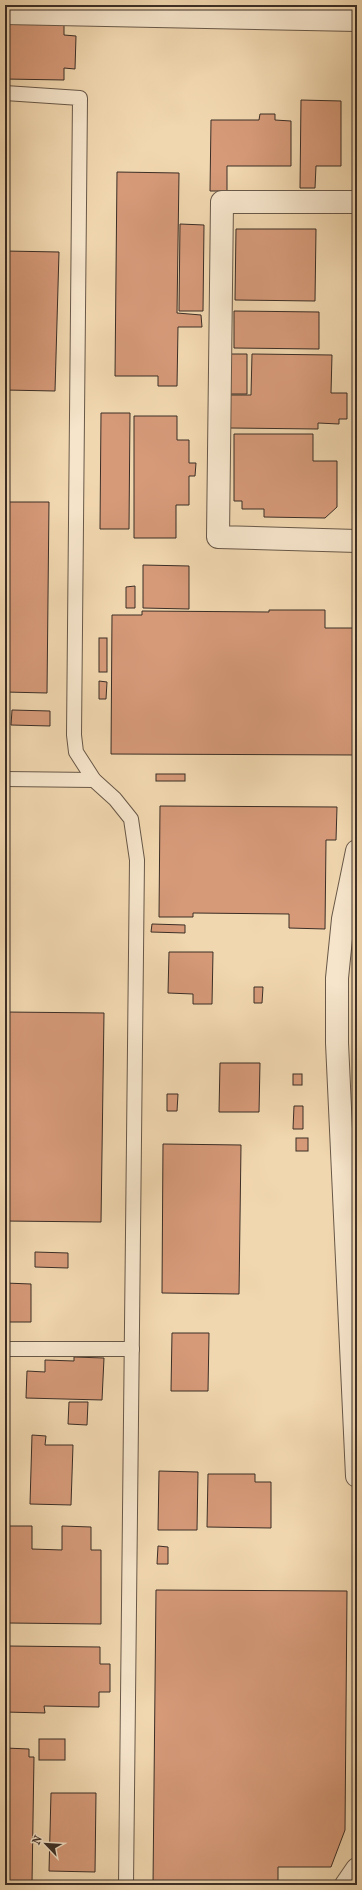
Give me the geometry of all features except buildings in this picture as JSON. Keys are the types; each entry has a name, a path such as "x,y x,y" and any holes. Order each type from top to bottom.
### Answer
{"street":[{"path":"5,13 357,20"},
{"path":"357,202 222,202 218,537 357,541"},
{"path":"357,850 344,919 337,978 337,1043 357,1476"},
{"path":"346,1885 357,1869"}],"lane":[{"path":"5,93 80,98 74,734 76,752 94,780 115,799 131,819 138,860 126,1885"},
{"path":"5,779 94,780"},
{"path":"5,1349 132,1349"}]}
